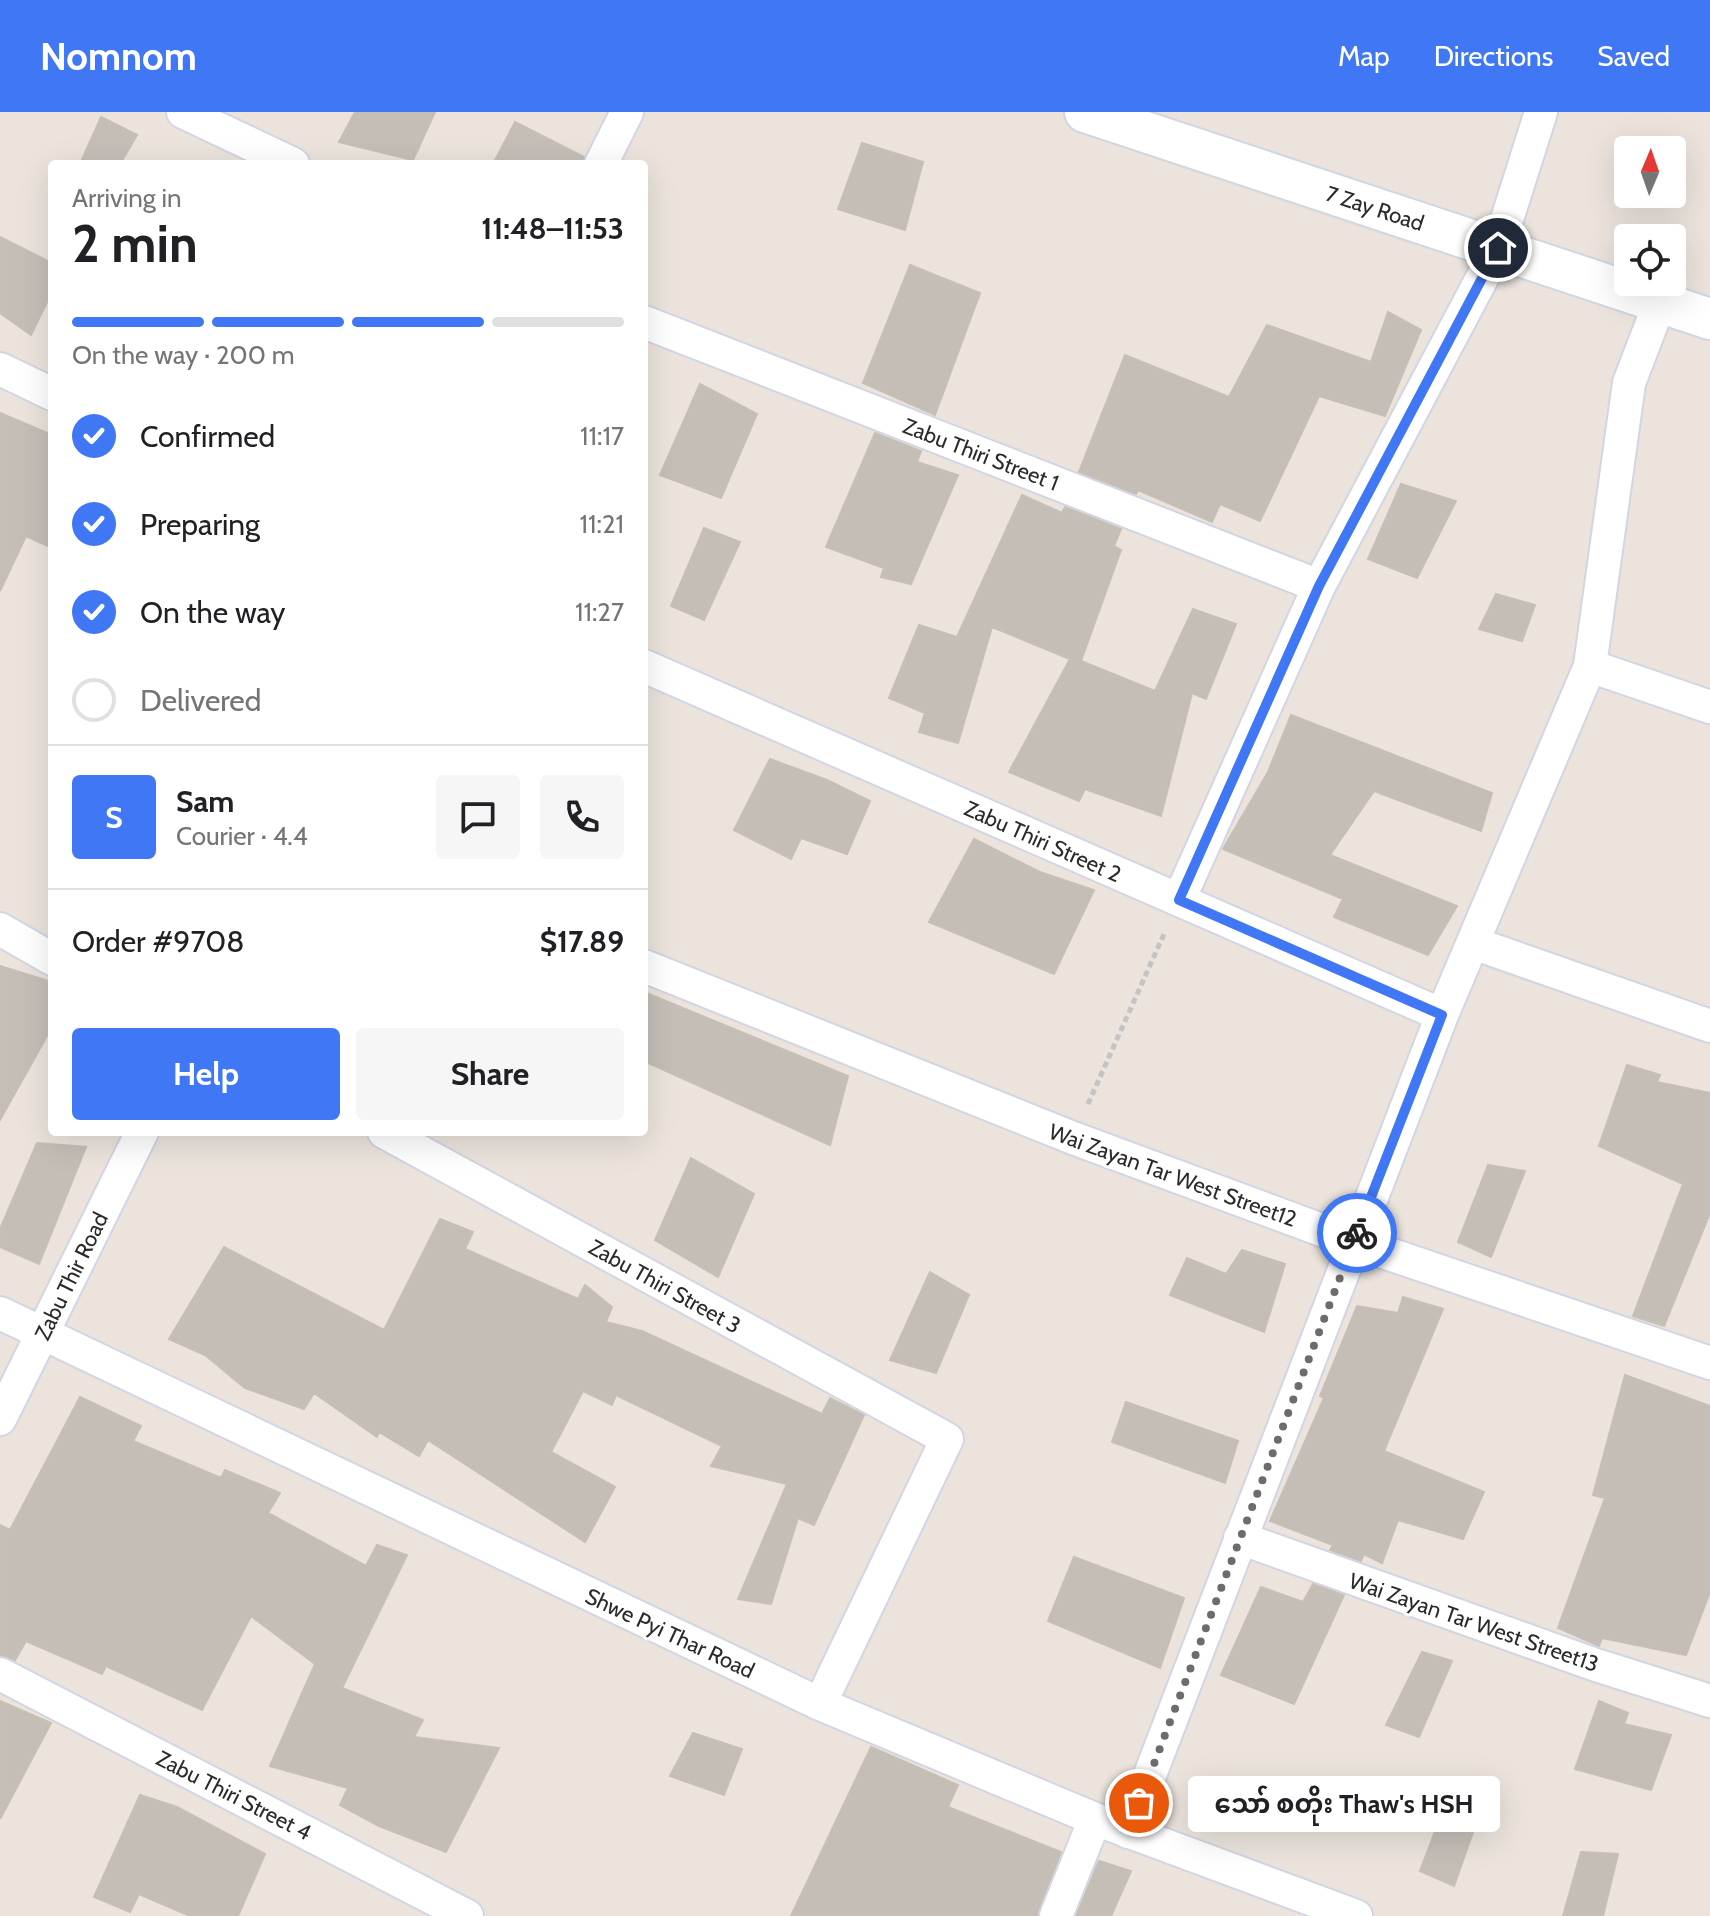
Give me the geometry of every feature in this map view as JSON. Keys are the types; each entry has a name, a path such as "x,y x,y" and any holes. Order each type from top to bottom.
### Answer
{"street":[{"path":"183,112 285,160"},
{"path":"603,160 627,112"},
{"name":"7 Zay Road","path":"1085,112 1710,319"},
{"path":"1179,900 1319,586 1498,248 1541,112"},
{"path":"1128,1832 1442,1015 1590,666 1629,383 1660,302"},
{"name":"Zabu Thiri Street 1","path":"648,324 1319,586"},
{"path":"0,369 48,392"},
{"path":"1590,666 1710,707"},
{"name":"Zabu Thiri Street 2","path":"648,668 1442,1015"},
{"path":"0,929 48,957"},
{"path":"1473,943 1710,1026"},
{"name":"Wai Zayan Tar West Street12","path":"648,968 1073,1138 1354,1242 1710,1363"},
{"name":"Zabu Thir Road","path":"0,1419 140,1136"},
{"name":"Zabu Thiri Street 3","path":"391,1136 947,1439 820,1704"},
{"name":"Shwe Pyi Thar Road","path":"0,1313 820,1704 1095,1819 1356,1916"},
{"name":"Wai Zayan Tar West Street13","path":"1240,1538 1596,1665 1710,1701"},
{"name":"Zabu Thiri Street 4","path":"0,1674 467,1916"},
{"path":"1056,1916 1095,1819"}],"path":[{"path":"1073,1138 1179,900"}],"building":[{"path":"355,112 435,112 413,160 339,142"},
{"path":"101,117 137,135 122,160 82,160"},
{"path":"515,122 584,157 583,160 495,160"},
{"path":"862,143 923,162 905,230 838,209"},
{"path":"0,237 48,261 48,300 31,335 0,313"},
{"path":"910,265 980,293 935,415 863,383"},
{"path":"1388,312 1421,330 1385,416 1319,396 1260,521 1220,504 1212,522 1138,490 1136,494 1079,472 1125,355 1229,397 1267,325 1371,362"},
{"path":"700,384 757,414 721,498 660,475"},
{"path":"0,413 48,433 48,546 26,536 0,591"},
{"path":"875,433 921,451 917,462 958,475 911,584 881,577 884,568 826,547"},
{"path":"1401,484 1456,501 1417,578 1368,559"},
{"path":"1022,495 1062,513 1065,507 1121,529 1114,546 1121,550 1081,661 1155,691 1193,609 1236,624 1206,699 1192,693 1161,816 1085,789 1079,801 1009,772 1070,659 992,627 958,743 919,732 925,713 889,698 919,625 957,637"},
{"path":"704,528 740,542 704,620 671,606"},
{"path":"1496,594 1535,605 1522,641 1479,629"},
{"path":"1291,715 1492,793 1481,831 1374,791 1330,855 1457,906 1428,955 1334,917 1343,899 1223,849 1268,772"},
{"path":"770,759 827,780 870,801 847,854 801,838 791,859 734,830"},
{"path":"974,839 1040,872 1094,890 1054,974 929,922"},
{"path":"0,966 48,981 48,1034 0,1120"},
{"path":"648,994 848,1076 830,1145 648,1063"},
{"path":"1627,1065 1660,1075 1657,1082 1710,1093 1710,1213 1664,1326 1633,1316 1683,1184 1599,1146"},
{"path":"37,1143 86,1147 39,1264 0,1247 0,1229"},
{"path":"691,1158 754,1194 718,1277 655,1240"},
{"path":"1488,1165 1525,1171 1491,1257 1458,1242"},
{"path":"440,1219 473,1232 465,1249 578,1299 585,1285 612,1307 606,1322 642,1331 822,1414 830,1398 864,1415 814,1525 798,1518 771,1604 738,1599 787,1484 711,1466 722,1446 616,1395 612,1405 583,1391 551,1452 615,1487 585,1542 428,1440 419,1456 379,1432 377,1437 314,1393 304,1409 245,1388 205,1355 169,1339 224,1247 384,1330"},
{"path":"1242,1250 1285,1264 1264,1332 1170,1295 1187,1258 1226,1274"},
{"path":"930,1272 969,1295 936,1373 890,1360"},
{"path":"1403,1297 1443,1309 1384,1451 1484,1492 1463,1539 1398,1520 1382,1563 1364,1554 1361,1561 1330,1550 1333,1545 1270,1521 1324,1398 1320,1396 1357,1306 1398,1313"},
{"path":"1625,1375 1710,1406 1710,1592 1686,1655 1602,1638 1599,1646 1558,1628 1605,1498 1593,1495"},
{"path":"80,1397 141,1426 133,1441 221,1478 225,1470 280,1493 268,1513 366,1566 377,1545 407,1555 342,1688 423,1720 414,1737 499,1748 446,1852 379,1826 340,1805 348,1788 270,1766 315,1664 251,1616 202,1710 106,1666 102,1674 26,1641 15,1660 0,1655 0,1525 10,1530"},
{"path":"1126,1402 1238,1441 1225,1483 1112,1442"},
{"path":"1074,1557 1184,1598 1160,1668 1048,1621"},
{"path":"1313,1584 1344,1595 1294,1704 1221,1675 1261,1587 1303,1602"},
{"path":"1422,1652 1452,1661 1419,1737 1386,1725"},
{"path":"0,1701 51,1723 0,1819"},
{"path":"1599,1701 1628,1713 1624,1724 1671,1735 1651,1790 1575,1769"},
{"path":"693,1733 742,1749 724,1795 670,1776"},
{"path":"871,1747 958,1785 948,1807 1061,1852 1037,1916 791,1916"},
{"path":"1450,1792 1484,1801 1454,1886 1420,1871"},
{"path":"140,1795 177,1807 265,1854 238,1916 190,1916 139,1894 130,1912 94,1897"},
{"path":"1581,1852 1618,1854 1603,1916 1563,1916"},
{"path":"1099,1861 1131,1871 1111,1916 1076,1916"}],"way so far":[{"path":"1139,1803 1357,1233"}],"place":[{"name":"သော် စတိုး Thaw's HSH","path":"1139,1803"}],"route":[{"path":"1357,1233 1442,1015 1179,900 1319,586 1498,248"}]}
